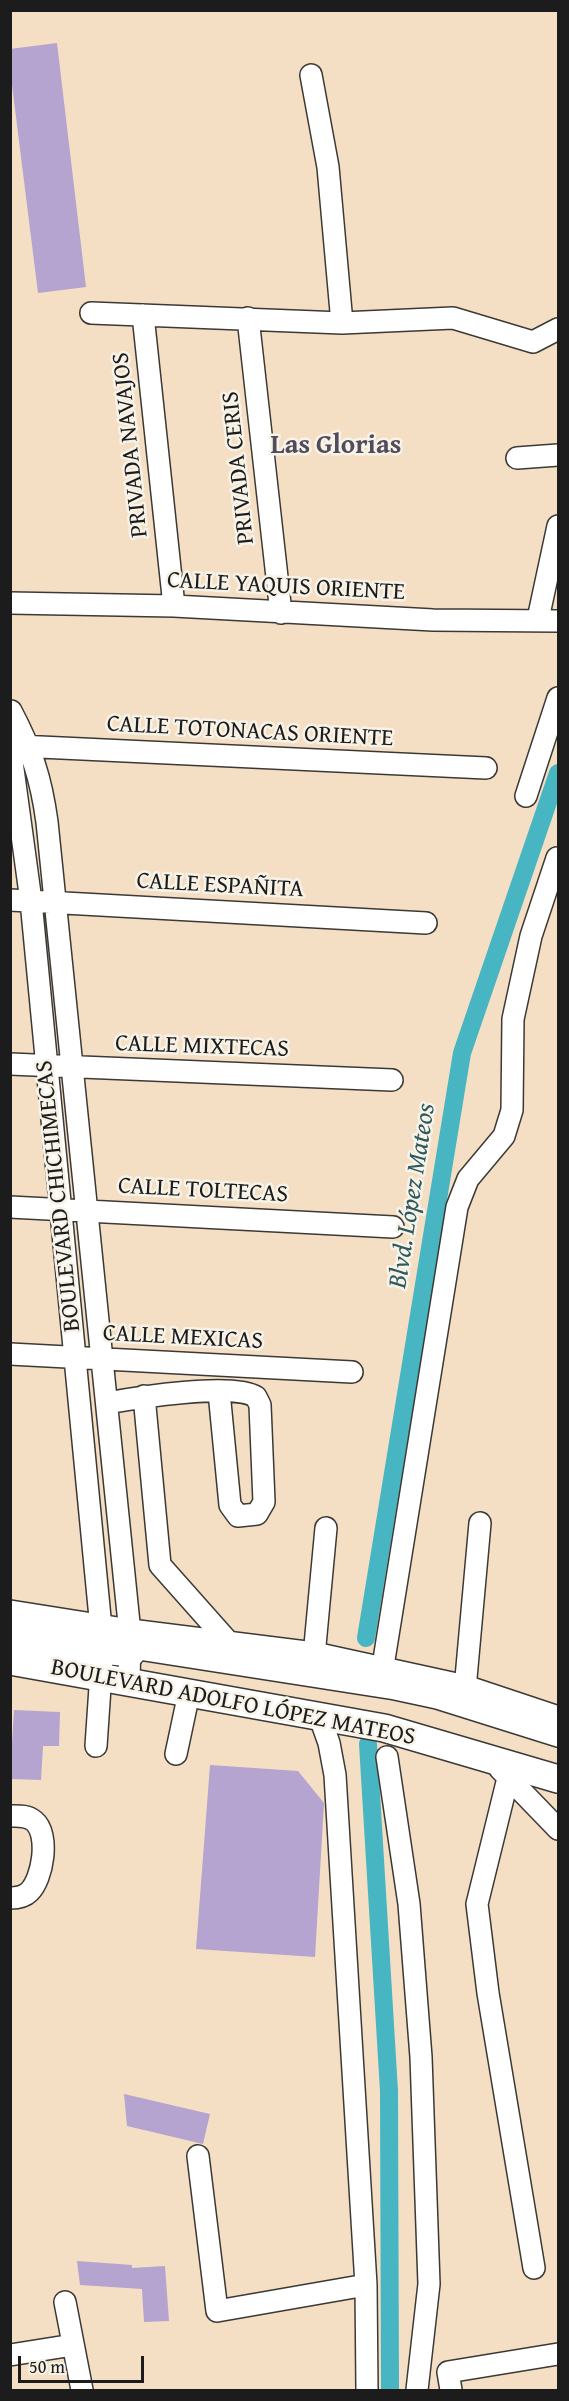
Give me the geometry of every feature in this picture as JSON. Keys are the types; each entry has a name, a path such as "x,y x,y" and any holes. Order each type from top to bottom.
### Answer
{"main road":[{"name":"BOULEVARD ADOLFO LÓPEZ MATEOS","path":"10,1614 102,1651 130,1657 231,1645 314,1656 465,1689 558,1720"},
{"name":"BOULEVARD ADOLFO LÓPEZ MATEOS","path":"12,1656 102,1651 130,1657 189,1693 384,1728 558,1779"},
{"path":"12,1656 102,1651"}],"street":[{"path":"311,75 328,167 342,323"},
{"path":"91,313 342,323 453,318 532,342 558,329"},
{"name":"PRIVADA NAVAJOS","path":"143,315 174,606"},
{"name":"PRIVADA CERIS","path":"248,318 281,613"},
{"path":"517,458 558,454"},
{"path":"548,620 558,526"},
{"name":"CALLE YAQUIS ORIENTE","path":"10,603 174,606 434,620 548,620"},
{"path":"526,796 558,698"},
{"name":"BOULEVARD CHICHIMECAS","path":"10,725 11,710"},
{"name":"BOULEVARD CHICHIMECAS","path":"11,710 17,746 21,901 47,1065 102,1651 96,1746"},
{"name":"BOULEVARD CHICHIMECAS","path":"17,746 43,792 107,1403 130,1657"},
{"name":"CALLE TOTONACAS ORIENTE","path":"17,746 486,768"},
{"path":"382,1672 457,1207 468,1179 504,1136 512,1110 513,1019 531,936 557,858"},
{"name":"CALLE ESPAÑITA","path":"21,901 426,923"},
{"name":"CALLE MIXTECAS","path":"10,1064 392,1080"},
{"name":"CALLE TOLTECAS","path":"10,1207 393,1227"},
{"name":"CALLE MEXICAS","path":"10,1354 352,1372"},
{"path":"107,1403 144,1396 219,1392 252,1394 258,1400 264,1502 257,1514 238,1516 230,1505 219,1392"},
{"path":"144,1396 160,1565 231,1645"},
{"path":"465,1689 480,1523"},
{"path":"314,1656 326,1528"},
{"path":"10,1629 102,1651"},
{"path":"130,1657 309,1674 437,1698 558,1736"},
{"path":"130,1657 383,1715 558,1766"},
{"path":"176,1754 189,1693"},
{"path":"319,1715 329,1743 335,1775 366,2285 368,2391"},
{"path":"387,1757 409,1904 422,2057 429,2284 417,2391"},
{"path":"489,1758 558,1829"},
{"path":"508,1778 477,1904 488,1993 534,2268"},
{"path":"10,1816 27,1817 35,1821 40,1829 42,1842 40,1870 35,1884 28,1894 10,1898"},
{"path":"198,2156 217,2311 366,2285"},
{"path":"65,2302 82,2391"},
{"path":"10,2355 73,2345"},
{"path":"450,2381 558,2357"}],"building":[{"path":"57,43 86,287 38,293 10,69 10,49"},
{"path":"14,1710 60,1712 59,1746 43,1746 41,1780 10,1779"},
{"path":"210,1765 298,1771 324,1803 315,1957 196,1949"},
{"path":"124,2094 210,2114 203,2144 127,2126"},
{"path":"77,2261 132,2265 132,2268 165,2266 169,2321 144,2322 142,2289 80,2285"}],"waterway":[{"name":"Blvd. López Mateos","path":"366,1638 462,1053 558,773"},
{"path":"368,1744 389,2091 390,2390"}],"district":[{"name":"Las Glorias","path":"336,446"}]}
